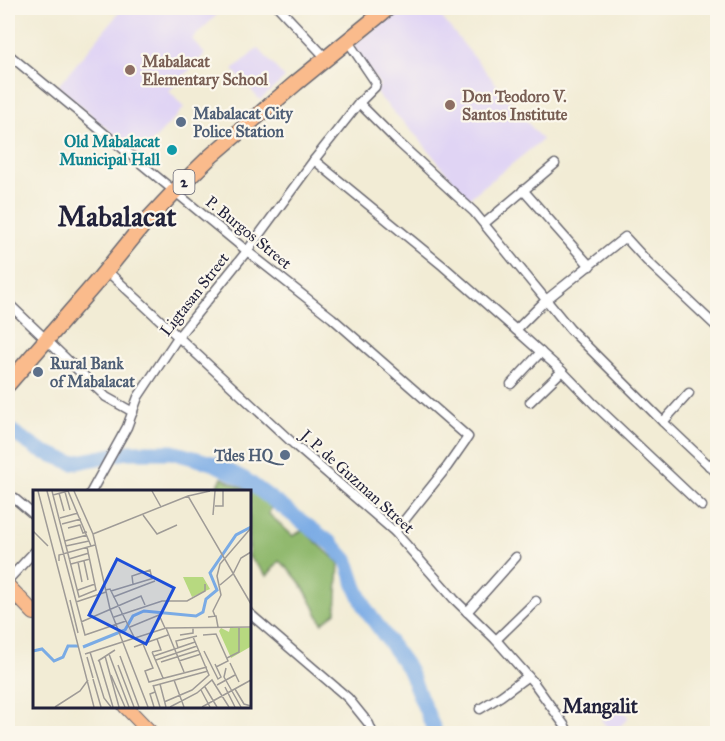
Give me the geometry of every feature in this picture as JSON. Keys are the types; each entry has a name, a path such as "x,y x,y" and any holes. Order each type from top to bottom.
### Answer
{"highway":[{"name":"2","path":"8,384 143,225 174,192 211,156 388,8"}],"main road":[{"path":"8,586 33,612"},
{"path":"127,708 152,734"}],"street":[{"path":"279,8 326,58"},
{"name":"Ligtasan Street","path":"93,490 127,427 138,397 178,337 247,251 314,160 359,103 375,87 376,83 347,40"},
{"name":"P. Burgos Street","path":"8,54 174,192 332,318 468,437 395,532"},
{"path":"359,103 485,223 570,329 717,474"},
{"path":"314,160 443,266 541,352 702,506"},
{"path":"485,223 555,164"},
{"path":"523,190 590,266"},
{"path":"516,330 546,300 625,237 717,328"},
{"name":"J. P. de Guzman Street","path":"106,270 297,447 395,532 528,676 569,734"},
{"path":"8,303 106,397 133,412"},
{"path":"511,384 541,352"},
{"path":"530,402 562,371"},
{"path":"663,422 689,393"},
{"path":"709,466 717,458"},
{"path":"8,493 33,514"},
{"path":"8,580 33,553"},
{"path":"467,612 516,557"},
{"path":"496,640 536,601"},
{"path":"250,613 348,698 369,724 373,734"},
{"path":"480,709 528,676"}],"shaded area":[{"name":"Mabalacat Elementary School","path":"123,8 224,8 192,39 205,54 169,91 184,108 139,156 58,86"},
{"name":"Don Teodoro V. Santos Institute","path":"401,8 434,8 542,140 468,199 420,140 375,92 380,85 352,46"},
{"path":"258,48 285,78 260,100 233,70"},
{"path":"618,705 629,718 612,733 601,720"}],"green space":[{"path":"222,478 247,490 215,490"},
{"path":"250,491 272,502 269,514 293,536 303,530 339,563 336,612 322,623 304,589 279,561 267,576 250,558"}],"waterway":[{"path":"8,429 39,450 73,463 127,452 172,452 215,464 246,480 332,544 347,561 367,611 408,668 436,734"}],"place":[{"name":"Mabalacat Elementary School","path":"130,70"},
{"name":"Don Teodoro V. Santos Institute","path":"450,105"},
{"name":"Mabalacat City Police Station","path":"181,122"},
{"name":"Old Mabalacat Municipal Hall","path":"172,150"},
{"name":"Rural Bank of Mabalacat","path":"38,372"},
{"name":"Tdes HQ","path":"285,455"}],"district":[{"name":"Mabalacat","path":"117,216"},
{"name":"Mangalit","path":"600,706"}]}
